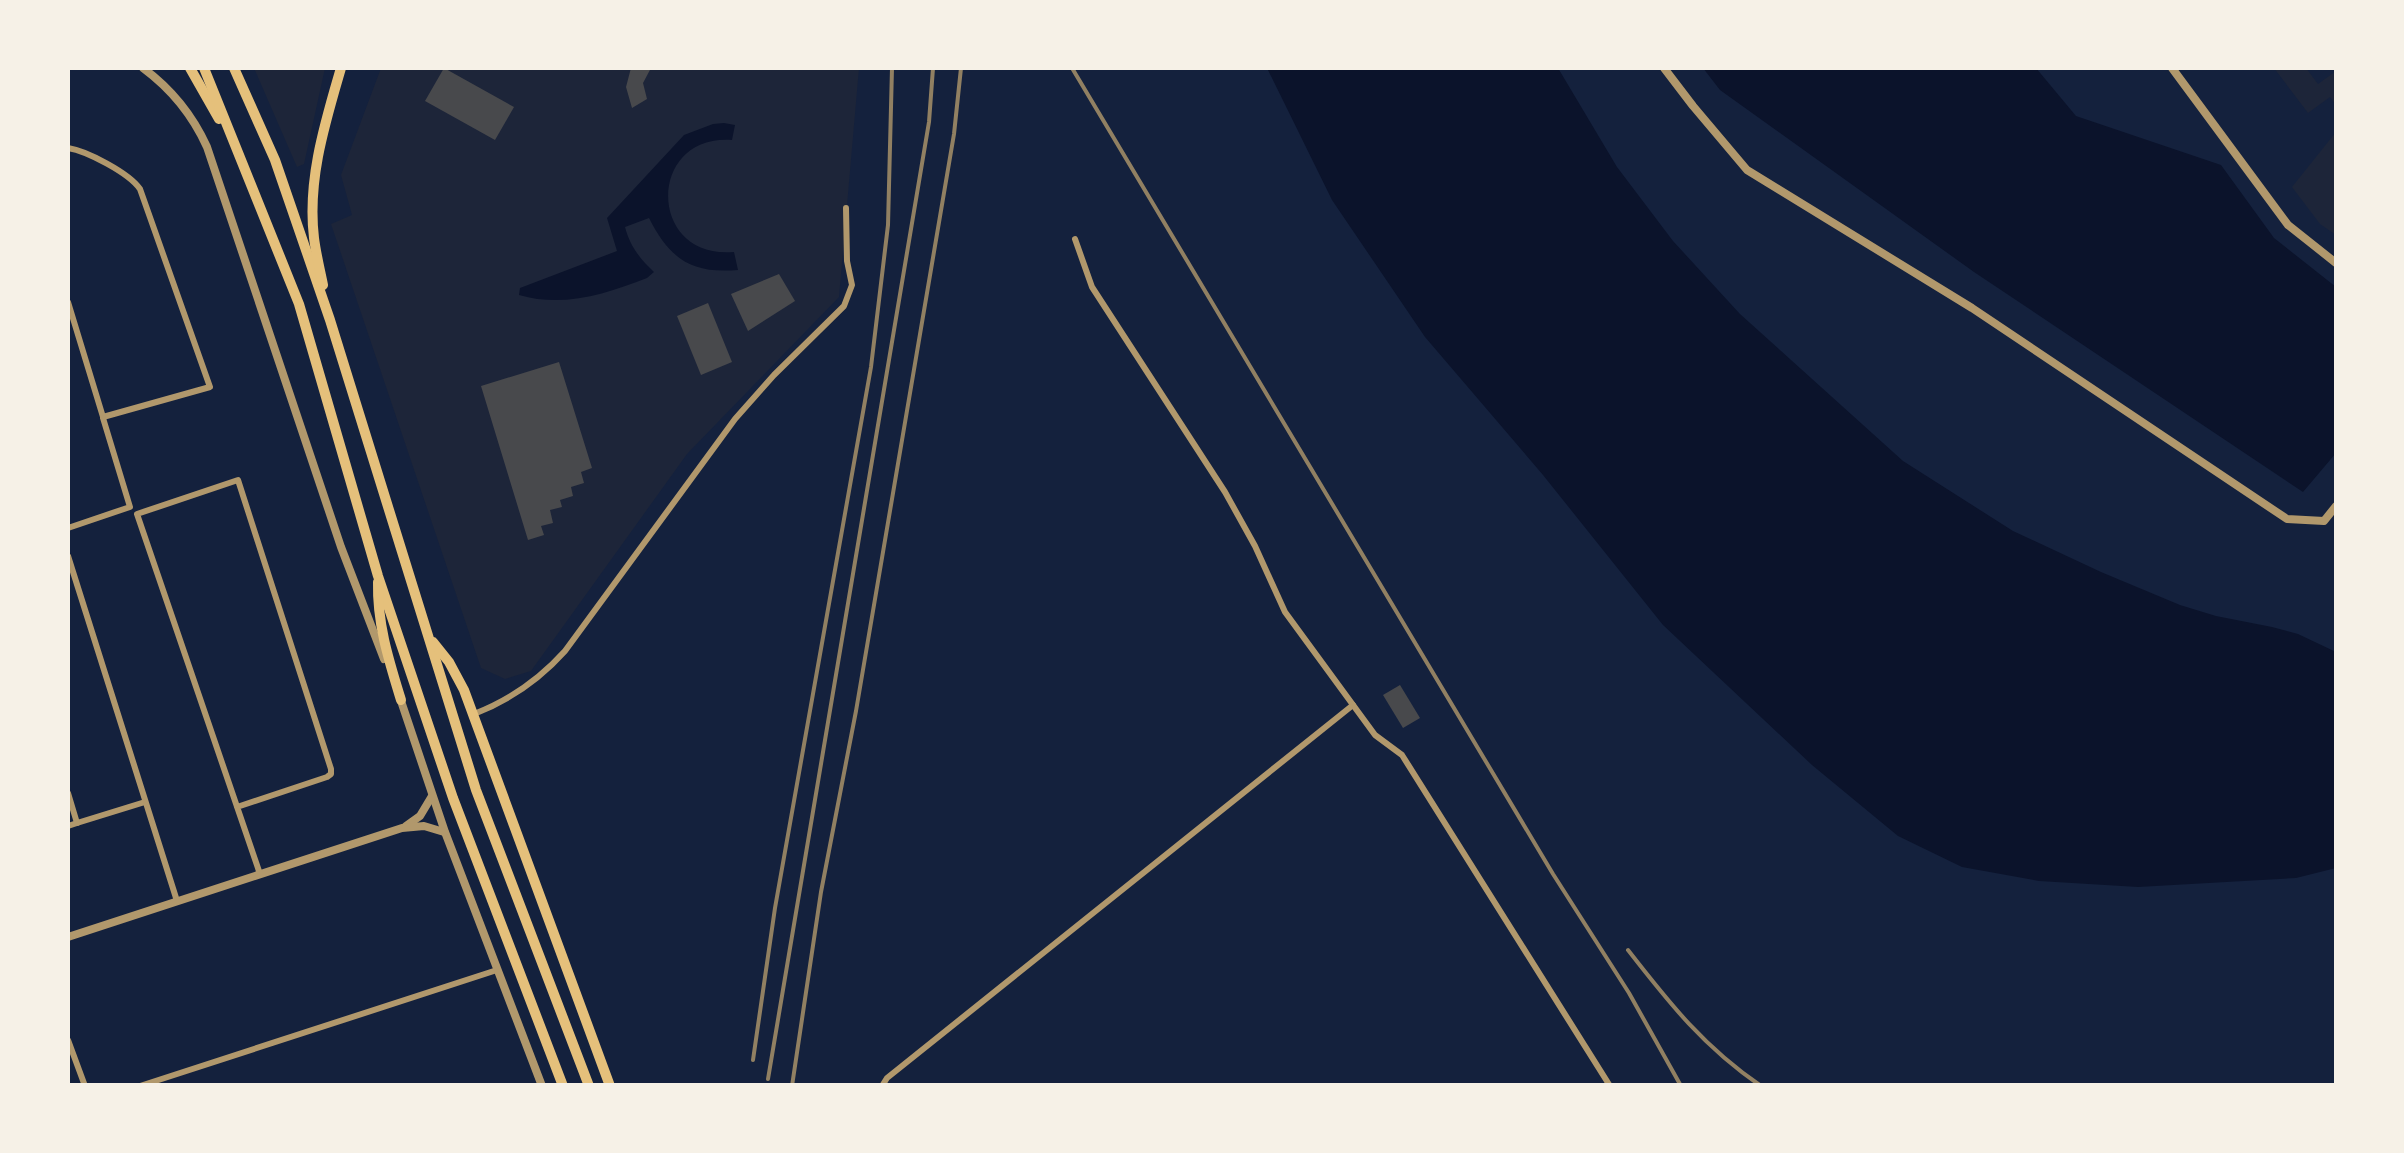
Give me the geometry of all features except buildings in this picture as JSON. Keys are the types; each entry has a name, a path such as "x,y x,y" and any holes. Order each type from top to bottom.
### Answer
{"highway":[{"path":"190,68 238,153"},
{"path":"204,68 299,304 378,576 453,798 563,1086"},
{"path":"234,68 275,160 330,320 476,790 589,1086"},
{"path":"330,320 314,239 314,180 321,137 341,68"},
{"path":"378,576 381,633 400,700"},
{"path":"428,637 457,676 473,715 610,1086"}],"street":[{"path":"142,68 189,115 207,147 340,547 542,1086"},
{"path":"1664,68 1747,170 1972,308 2287,520 2336,523"},
{"path":"2172,68 2288,226 2336,263"},
{"path":"68,148 134,180 140,189 210,386 103,417"},
{"path":"473,715 521,691 565,652 735,419 844,306 852,285 847,261 846,208"},
{"path":"1075,240 1092,287 1225,492 1286,612 1375,736 1402,754 1610,1086"},
{"path":"68,302 130,507 68,528"},
{"path":"237,807 326,777 332,768 238,480 138,514 237,807 260,874"},
{"path":"2324,521 2336,506"},
{"path":"68,556 177,902"},
{"path":"882,1086 887,1078 1353,705"},
{"path":"68,792 77,822"},
{"path":"402,828 420,816 432,794"},
{"path":"68,826 145,802"},
{"path":"68,937 402,828 424,826 445,832"},
{"path":"140,1086 497,970"},
{"path":"68,1040 85,1086"}],"shaded area":[{"path":"254,68 325,68 304,164 297,167"},
{"path":"381,68 859,68 839,297 687,454 531,671 505,679 481,668 331,224 352,215 341,175"},
{"path":"1267,68 1558,68 1617,167 1673,241 1740,314 1903,461 2013,531 2101,572 2180,605 2298,634 2336,652 2336,868 2296,878 2138,887 2039,881 1962,867 1898,836 1812,765 1663,625 1543,475 1425,337 1332,200"},
{"path":"1703,68 2036,68 2076,116 2221,165 2274,238 2336,287 2336,453 2303,492 1974,272 1720,90"},
{"path":"2274,68 2306,68 2318,84 2336,71 2336,105 2330,97 2308,113"},
{"path":"724,123 735,125 732,140 704,143 684,156 672,175 668,197 672,218 685,237 705,249 734,252 738,270 707,269 684,261 665,244 649,218 625,227 636,252 654,272 647,278 568,300 519,295 520,288 617,251 607,218 684,135"},
{"path":"2336,132 2336,235 2320,224 2292,187"}],"railway":[{"path":"753,1060 775,908 871,367 888,225 892,68"},
{"path":"768,1079 929,122 933,68"},
{"path":"792,1086 821,892 856,711 954,134 961,68"},
{"path":"1072,68 1553,874 1629,993 1681,1086"},
{"path":"1628,950 1705,1040 1761,1086"}]}
